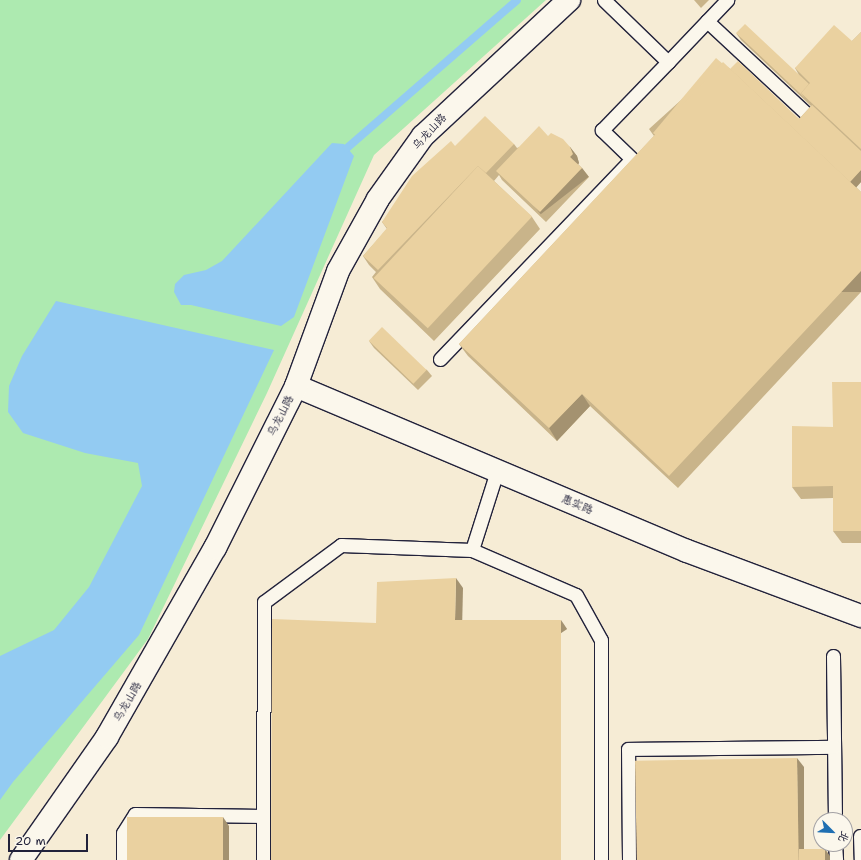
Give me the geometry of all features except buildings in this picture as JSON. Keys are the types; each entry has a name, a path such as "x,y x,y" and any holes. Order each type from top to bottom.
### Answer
{"street":[{"name":"乌龙山路","path":"21,860 111,731 215,548 296,386 338,270 378,198 423,136 569,0"},
{"name":"惠实路","path":"296,386 687,551 861,616"}],"lane":[{"path":"604,0 668,62"},
{"path":"440,360 632,159 602,130 727,0"},
{"path":"707,21 811,118"},
{"path":"472,550 498,471"},
{"path":"263,860 264,602 341,545 472,550 576,595 602,640 601,860"},
{"path":"833,656 835,812"},
{"path":"630,860 628,750 834,747"},
{"path":"123,860 123,833 135,814 263,816"},
{"path":"860,836 860,860"}],"green space":[{"path":"0,0 546,0 374,155 267,393 148,639 0,840"}],"water":[{"path":"332,143 344,144 354,156 294,317 281,326 191,305 181,305 174,292 175,284 184,275 206,270 222,261"},
{"path":"56,301 274,350 139,635 13,782 0,800 0,656 54,630 89,587 142,486 138,463 85,453 23,433 8,412 9,386 22,356"}],"waterway":[{"path":"347,148 517,0"}]}
